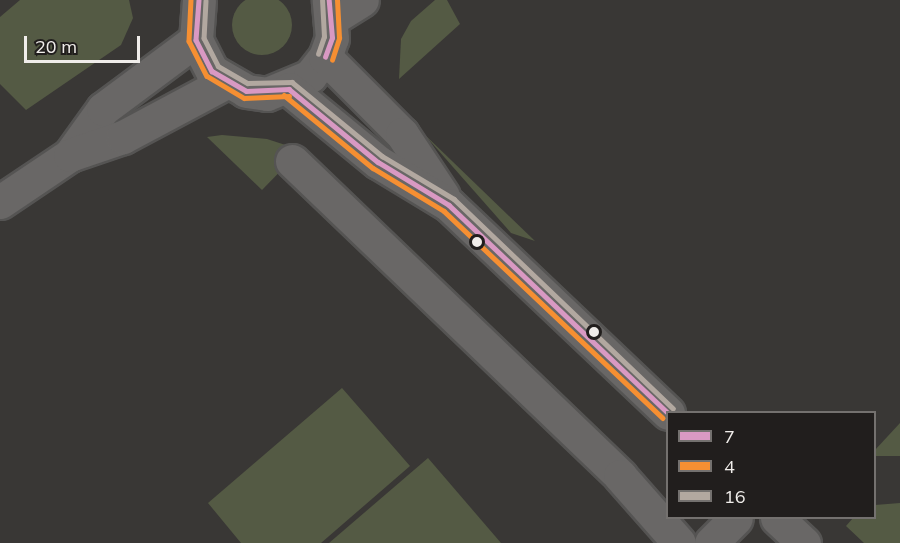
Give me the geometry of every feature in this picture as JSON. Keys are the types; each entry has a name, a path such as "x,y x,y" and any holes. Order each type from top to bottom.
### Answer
{"street":[{"path":"199,0 196,40 212,71 226,82 246,92 289,89 325,57 331,9 362,0"},
{"path":"70,155 103,109 196,40"},
{"path":"325,57 402,134 449,205"},
{"path":"0,202 70,155 123,138 226,82"},
{"path":"289,89 378,162 449,205 666,411"},
{"path":"292,161 620,476 679,543"},
{"path":"711,543 735,519"},
{"path":"778,519 804,543"}],"green space":[{"path":"247,-1 277,-1 287,8 292,19 292,31 287,42 279,50 268,55 256,55 245,50 237,42 232,31 234,13"},
{"path":"20,0 129,0 133,18 121,45 26,110 0,84 0,17"},
{"path":"435,0 447,0 460,24 399,79 401,39 411,21"},
{"path":"423,133 535,241 511,233"},
{"path":"222,135 267,139 301,150 262,190 207,137"},
{"path":"342,388 410,466 321,543 241,543 208,503"},
{"path":"900,423 900,456 876,456 876,449"},
{"path":"428,458 501,543 329,543"},
{"path":"900,503 900,543 864,543 846,526 852,519 876,519 876,505"}],"transit line":[{"name":"4","path":"191,0 189,41 207,76 244,98 289,96"},
{"name":"7","path":"199,0 196,40 212,71 246,91 289,89"},
{"name":"7","path":"325,57 332,38 329,0"},
{"name":"4","path":"332,60 339,38 337,0"},
{"name":"16","path":"206,1 204,38 218,66 248,83 292,82 382,156 454,199 673,408"},
{"name":"16","path":"318,54 324,37 322,1"},
{"name":"7","path":"289,89 378,162 449,205 666,411"},
{"name":"4","path":"284,95 373,168 444,211 663,418"}]}
